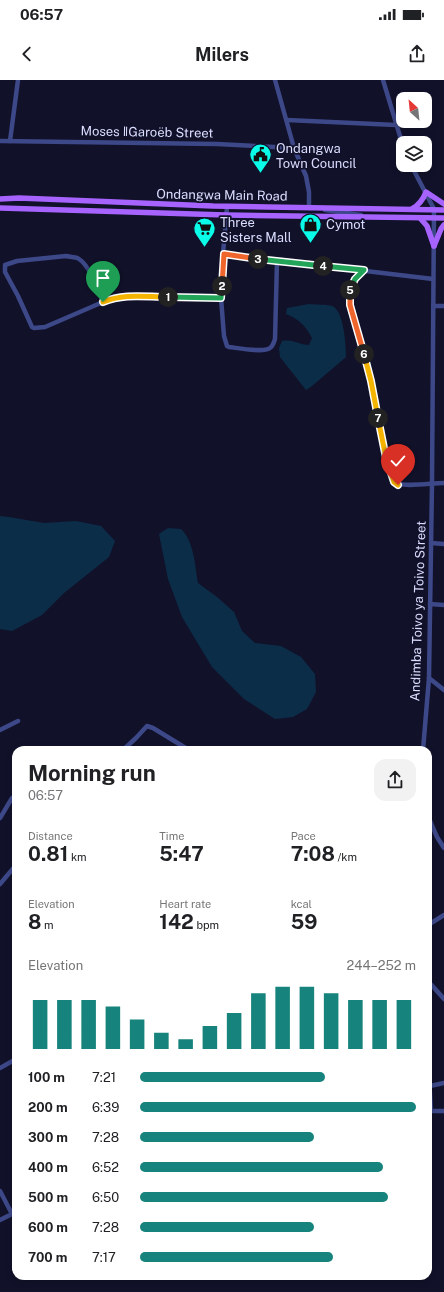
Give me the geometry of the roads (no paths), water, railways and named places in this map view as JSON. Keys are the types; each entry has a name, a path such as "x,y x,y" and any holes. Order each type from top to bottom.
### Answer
{"main road":[{"path":"412,209 424,199 426,192 444,204"},
{"name":"Ondangwa Main Road","path":"0,199 18,198 227,207 444,210"},
{"name":"Ondangwa Main Road","path":"0,208 226,215 444,218"},
{"path":"420,218 427,226 434,246"},
{"path":"434,246 438,234 444,225"}],"street":[{"path":"10,141 18,80"},
{"path":"275,80 294,148 306,176 308,208 381,217"},
{"path":"287,120 396,125 383,80"},
{"name":"Moses ǁGaroëb Street","path":"0,141 217,144 294,148"},
{"path":"415,172 434,210"},
{"path":"227,207 221,298 224,336 227,346 260,350 270,348 274,344 276,261"},
{"name":"Andimba Toivo ya Toivo Street","path":"423,746 429,678 434,210"},
{"path":"224,254 433,279"},
{"path":"103,302 91,275 84,264 78,259 66,256 17,261 5,265 5,272 32,327 34,328 45,327 103,302 112,298 135,295 149,297 221,298"},
{"path":"364,270 352,283 349,292 350,305 371,381 386,458 394,482 402,486 444,483"},
{"path":"433,306 444,306"},
{"path":"431,543 444,544"},
{"path":"430,604 444,605"},
{"path":"429,678 444,690"},
{"path":"0,730 18,721"},
{"path":"127,746 147,726 153,728 182,746"},
{"path":"0,818 12,798"},
{"path":"432,829 444,848"},
{"path":"0,884 12,869"},
{"path":"432,922 444,915"},
{"path":"432,986 444,999"},
{"path":"0,1068 12,1061"},
{"path":"432,1086 444,1083"},
{"path":"432,1111 444,1111"},
{"path":"0,1192 12,1214 0,1220"}],"water":[{"path":"309,304 330,305 336,309 344,329 346,357 306,390 280,357 279,348 282,341 309,345 312,338 302,323 286,314 287,308"},
{"path":"0,516 44,523 76,521 101,526 115,541 109,557 64,593 42,615 12,631 0,629"},
{"path":"168,528 181,529 185,534 189,540 193,554 198,583 234,612 242,631 255,643 281,646 301,657 315,674 316,692 307,709 293,717 275,719 244,699 212,667 182,617 168,579 159,534"}],"place":[{"name":"Ondangwa Town Council","path":"260,174"},
{"name":"Cymot","path":"311,244"},
{"name":"Three Sisters Mall","path":"205,248"}]}
